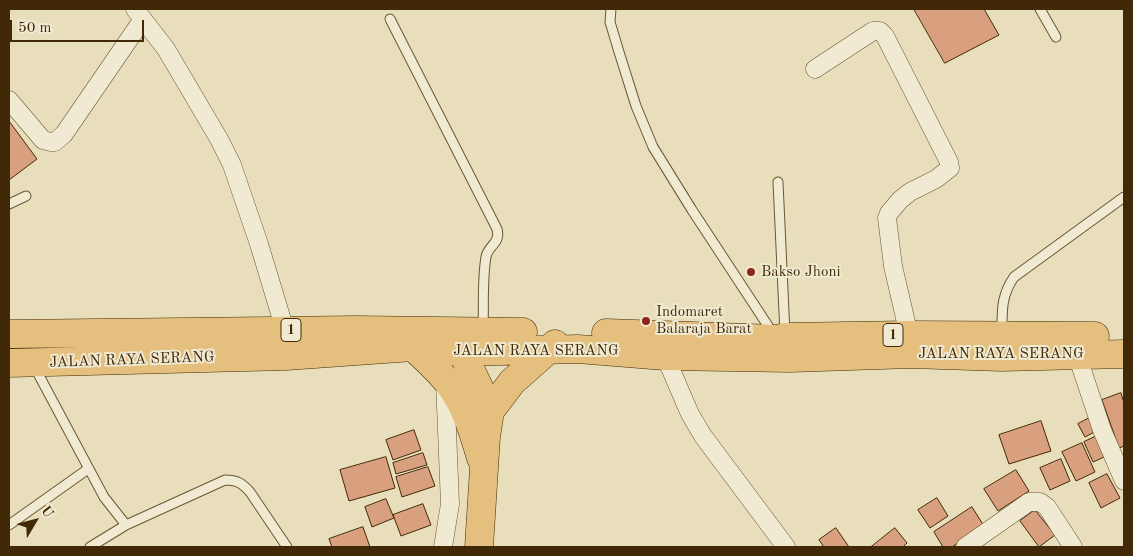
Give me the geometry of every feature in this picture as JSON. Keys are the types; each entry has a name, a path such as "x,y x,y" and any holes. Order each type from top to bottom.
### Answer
{"highway":[{"name":"JALAN RAYA SERANG","path":"21,348 177,332 285,330 356,330 454,342 549,349 576,340"},
{"name":"JALAN RAYA SERANG","path":"21,348 174,359 286,356 454,342 483,331 576,340 663,345 910,344 1002,346 1078,355 1124,354"},
{"path":"174,359 177,332"},
{"name":"JALAN RAYA SERANG","path":"1002,346 1124,336"},
{"path":"488,424 507,417 528,386 576,340"},
{"path":"454,342 473,374 488,424 479,547"},
{"path":"412,347 454,390 462,406 485,469"},
{"path":"488,424 512,382 549,349"}],"street":[{"path":"9,100 43,140 56,142 64,134 139,14 166,49 219,139 232,165 259,244 285,330"},
{"path":"815,69 873,31 880,31 885,36 949,162 950,168 948,170 936,179 910,192 893,207 887,218 893,266 910,344"},
{"path":"663,345 690,414 703,436 786,547"},
{"path":"1078,355 1102,430 1124,481"},
{"path":"443,547 450,504 444,378"},
{"path":"965,547 1029,502 1040,502 1047,507 1073,547"}],"lane":[{"path":"606,9 636,106 653,147 692,210 784,345"},
{"path":"610,22 612,9"},
{"path":"1040,9 1056,37"},
{"path":"390,19 499,235 487,254 483,331"},
{"path":"778,182 784,345"},
{"path":"9,204 26,196"},
{"path":"1002,346 1002,311 1006,288 1014,277 1124,197"},
{"path":"21,348 104,497 126,526"},
{"path":"9,525 88,469"},
{"path":"90,547 126,526 225,480 234,480 244,485 287,547"}],"building":[{"path":"914,9 984,9 999,35 945,63"},
{"path":"9,121 37,159 9,180"},
{"path":"1121,393 1124,403 1124,446 1119,448 1102,400"},
{"path":"1093,416 1100,429 1085,437 1078,424"},
{"path":"1041,421 1051,451 1009,464 999,435"},
{"path":"414,430 421,450 393,460 386,440"},
{"path":"1101,434 1111,454 1093,462 1084,442"},
{"path":"1082,443 1095,472 1076,481 1062,452"},
{"path":"423,453 427,465 396,474 393,463"},
{"path":"386,457 395,488 349,501 340,470"},
{"path":"1061,459 1070,481 1050,490 1040,468"},
{"path":"428,467 435,486 402,497 396,477"},
{"path":"1016,470 1029,491 998,511 984,489"},
{"path":"1107,474 1120,498 1101,508 1089,483"},
{"path":"937,498 948,516 930,528 918,510"},
{"path":"386,499 394,518 372,527 365,507"},
{"path":"423,504 431,525 401,536 393,515"},
{"path":"972,507 984,526 952,547 943,547 934,532"},
{"path":"1035,510 1055,535 1039,547 1020,521"},
{"path":"363,527 370,547 332,547 329,539"},
{"path":"836,528 849,547 824,547 819,540"},
{"path":"895,528 907,543 903,547 871,547"}],"place":[{"name":"Bakso Jhoni","path":"751,272"},
{"name":"Indomaret Balaraja Barat","path":"646,321"}]}
